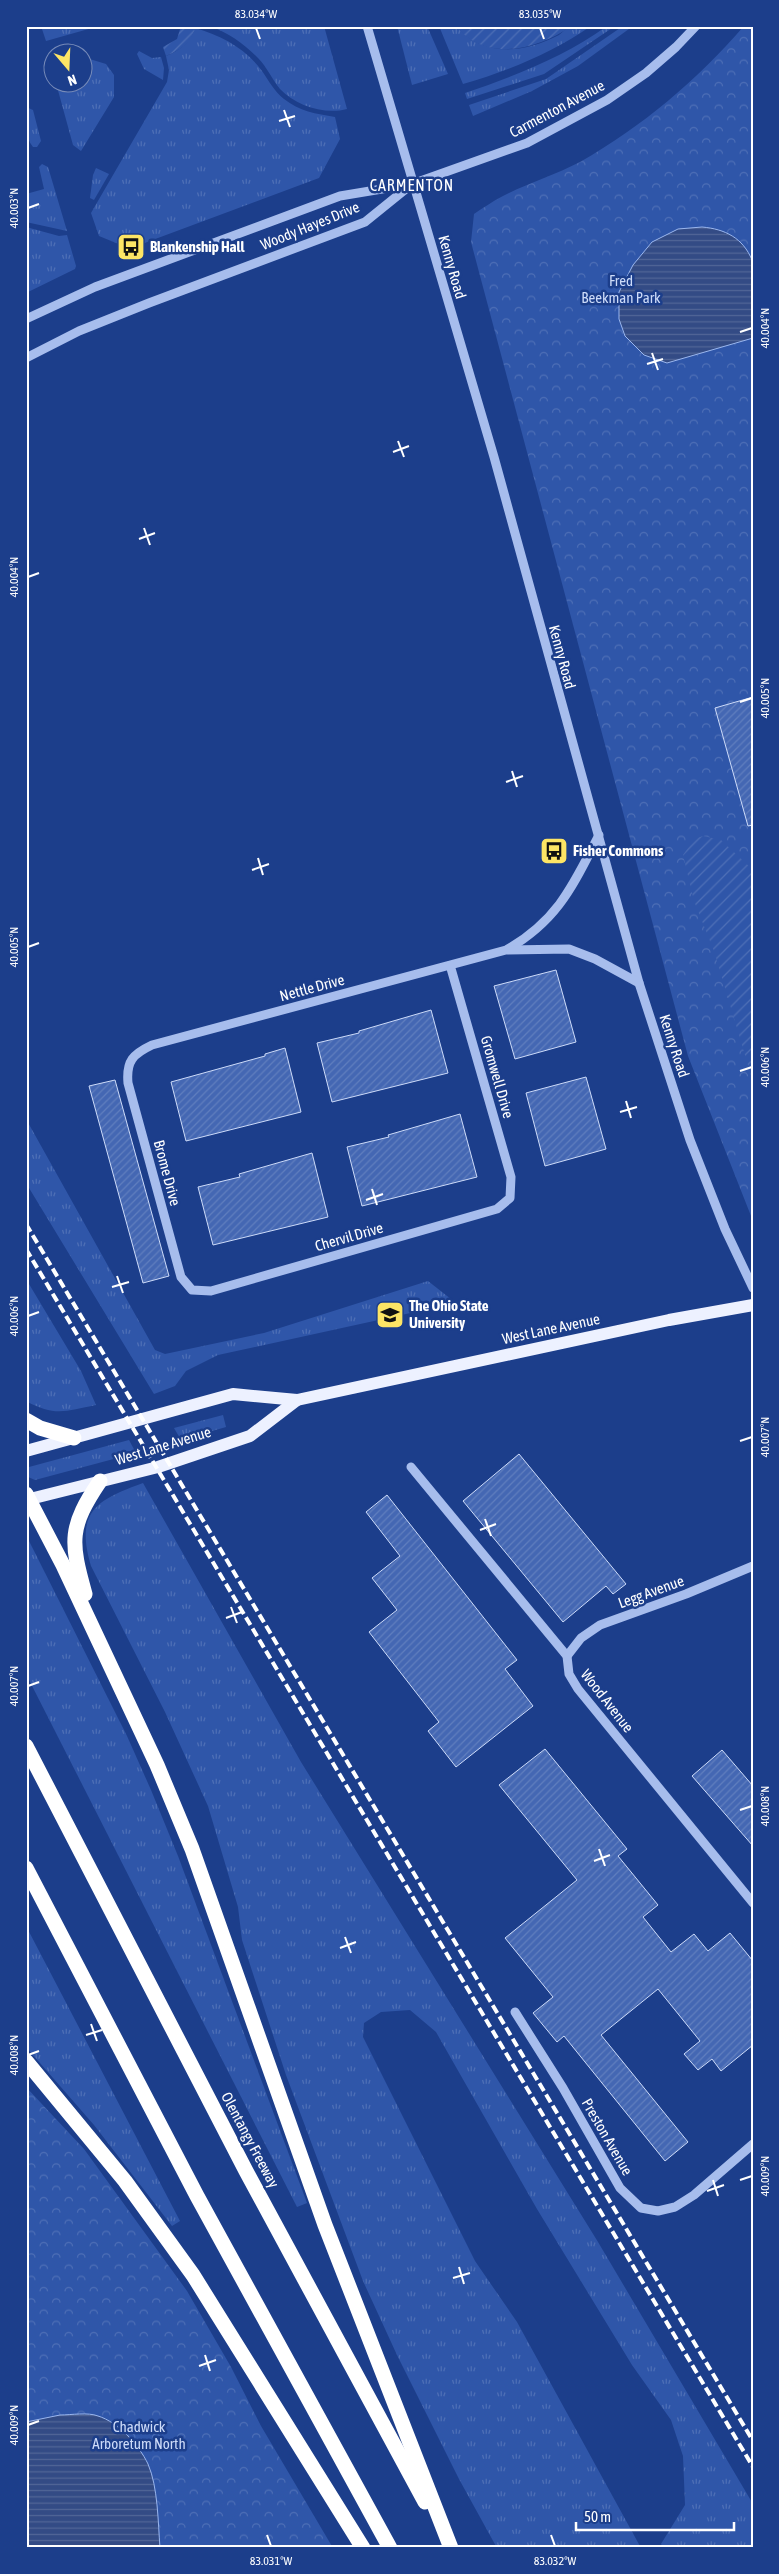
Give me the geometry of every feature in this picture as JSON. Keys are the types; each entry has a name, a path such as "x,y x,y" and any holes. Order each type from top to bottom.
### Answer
{"highway":[{"path":"26,1420 40,1428 74,1438"},
{"path":"96,1636 77,1564 75,1527 82,1508 100,1481"},
{"path":"27,1498 96,1636 157,1765 192,1849 325,2225 450,2548"},
{"name":"Olentangy Freeway","path":"26,1746 237,2153 450,2548"},
{"path":"26,1868 197,2196 390,2548"},
{"path":"26,2061 125,2181 193,2275 363,2548"}],"main road":[{"name":"West Lane Avenue","path":"26,1451 233,1394 297,1400 669,1320 753,1305"},
{"name":"West Lane Avenue","path":"27,1498 158,1467 250,1436 297,1400"}],"street":[{"name":"Kenny Road","path":"366,26 494,457 639,983 690,1140 725,1229 753,1288"},
{"name":"Carmenton Avenue","path":"412,184 527,143 575,119 646,73 676,47 696,26"},
{"name":"Woody Hayes Drive","path":"26,319 96,287 316,204 351,193 412,184"},
{"name":"Woody Hayes Drive","path":"26,358 79,332 149,302 365,222 412,184"},
{"name":"Nettle Drive","path":"506,950 538,929 552,915 570,892 598,834"},
{"name":"Nettle Drive","path":"129,1060 139,1051 152,1045 506,950 569,949 595,959 639,983"},
{"name":"Gromwell Drive","path":"450,965 511,1177 510,1198"},
{"name":"Brome Drive","path":"129,1060 127,1071 128,1083 181,1277 192,1290"},
{"name":"Chervil Drive","path":"192,1290 211,1291 487,1212 496,1209 510,1198"},
{"name":"Wood Avenue","path":"411,1467 567,1656 569,1674 578,1689 753,1903"},
{"name":"Legg Avenue","path":"567,1656 581,1638 600,1625 686,1594 753,1566"},
{"name":"Preston Avenue","path":"515,2012 564,2088 620,2188 640,2208 658,2211 675,2207 694,2195 753,2144"}],"green space":[{"path":"41,26 99,26 46,41"},
{"path":"181,26 195,28 191,38 184,46 166,56 163,47 177,39"},
{"path":"210,26 324,26 347,109 338,111 320,110 294,100 280,89 261,62 247,48 236,39"},
{"path":"397,26 427,26 448,74 412,85"},
{"path":"439,26 456,26 467,36 479,43 492,48 505,49 532,46 559,35 572,26 591,26 545,53 463,84"},
{"path":"456,26 571,26 543,41 528,46 496,49 468,38"},
{"path":"607,26 615,26 544,74 467,99 465,93 539,65 574,47"},
{"path":"623,26 633,26 578,66 532,91 473,116 469,105 546,79"},
{"name":"Fred Beekman Park","path":"744,26 753,26 753,1221 688,1056 471,242 474,214 512,191 580,162 647,118 688,84"},
{"path":"195,28 224,39 240,49 262,71 277,93 290,103 308,111 335,117 340,139 319,178 123,251 121,245 99,236 91,213 167,82 169,70 166,56 184,45 191,38"},
{"path":"139,51 152,58 161,57 164,68 163,80 144,69 137,54"},
{"path":"92,60 106,64 114,75 114,97 81,151 73,145 58,92 92,92"},
{"path":"26,107 33,110 41,141 37,147 33,147 28,138"},
{"path":"42,164 48,167 67,231 26,222 26,194 44,189 39,167"},
{"path":"96,168 109,174 94,200 90,198 93,175"},
{"path":"26,227 59,236 67,235 76,266 75,269 26,293"},
{"path":"703,836 721,840 753,870 753,1082 714,951 694,901 683,855 694,839"},
{"path":"26,1119 155,1350 165,1354 264,1333 428,1281 456,1303 218,1355 186,1371 175,1386 154,1394 26,1183"},
{"path":"26,1279 81,1371 96,1405 68,1411 53,1411 26,1401"},
{"path":"223,1415 226,1427 181,1440 174,1428"},
{"path":"129,1440 136,1453 35,1480 26,1476 29,1467"},
{"path":"143,1483 301,1762 598,2242 753,2504 753,2548 664,2548 661,2544 685,2505 683,2456 671,2420 632,2365 537,2209 436,2032 410,2010 381,2012 364,2023 363,2037 475,2261 517,2322 641,2548 497,2548 459,2479 397,2355 363,2281 286,2075 242,1940 238,1907 208,1806 165,1712 91,1566 86,1533 88,1520 93,1511 102,1502"},
{"path":"26,1535 127,1736 151,1790 178,1856 307,2203 297,2207 26,1674"},
{"path":"26,1926 180,2221 172,2226 94,2125 26,2047"},
{"name":"Chadwick Arboretum North","path":"26,2087 84,2149 187,2291 231,2367 261,2426 333,2548 26,2548"}],"shaded area":[{"path":"702,227 718,230 732,236 744,246 752,260 754,285 753,338 667,363 644,355 625,336 619,319 619,292 633,265 652,242 678,229"},
{"path":"89,2414 106,2419 127,2435 139,2449 148,2464 154,2483 160,2548 26,2548 26,2422 60,2415"}],"building":[{"path":"753,697 753,825 748,826 715,708"},
{"path":"556,970 576,1042 515,1059 494,986"},
{"path":"431,1010 448,1073 332,1102 317,1043 359,1033 359,1031"},
{"path":"285,1048 301,1112 186,1141 171,1082 265,1056 265,1054"},
{"path":"586,1077 606,1149 545,1166 526,1093"},
{"path":"115,1080 169,1276 143,1283 89,1086"},
{"path":"460,1114 477,1177 362,1206 347,1147 389,1137 388,1135"},
{"path":"312,1153 328,1217 213,1245 198,1187 240,1177 239,1174"},
{"path":"519,1454 626,1584 613,1594 606,1586 563,1622 463,1501"},
{"path":"387,1495 517,1660 505,1669 533,1706 456,1767 428,1731 439,1722 369,1632 397,1610 372,1578 400,1556 366,1512"},
{"path":"545,1749 627,1849 618,1856 658,1905 643,1917 671,1952 694,1934 708,1951 730,1933 753,1961 753,2045 721,2071 712,2059 698,2070 684,2054 700,2041 658,1989 601,2035 688,2142 665,2161 564,2036 557,2042 533,2013 553,1997 505,1938 577,1880 499,1785"},
{"path":"722,1750 753,1786 753,1846 692,1776"}],"railway":[{"path":"26,1224 753,2441"},
{"path":"26,1249 753,2467"}],"place":[{"name":"Blankenship Hall","path":"131,247"},
{"name":"Fisher Commons","path":"554,851"},
{"name":"The Ohio State University","path":"390,1315"}],"district":[{"name":"CARMENTON","path":"412,185"}]}
